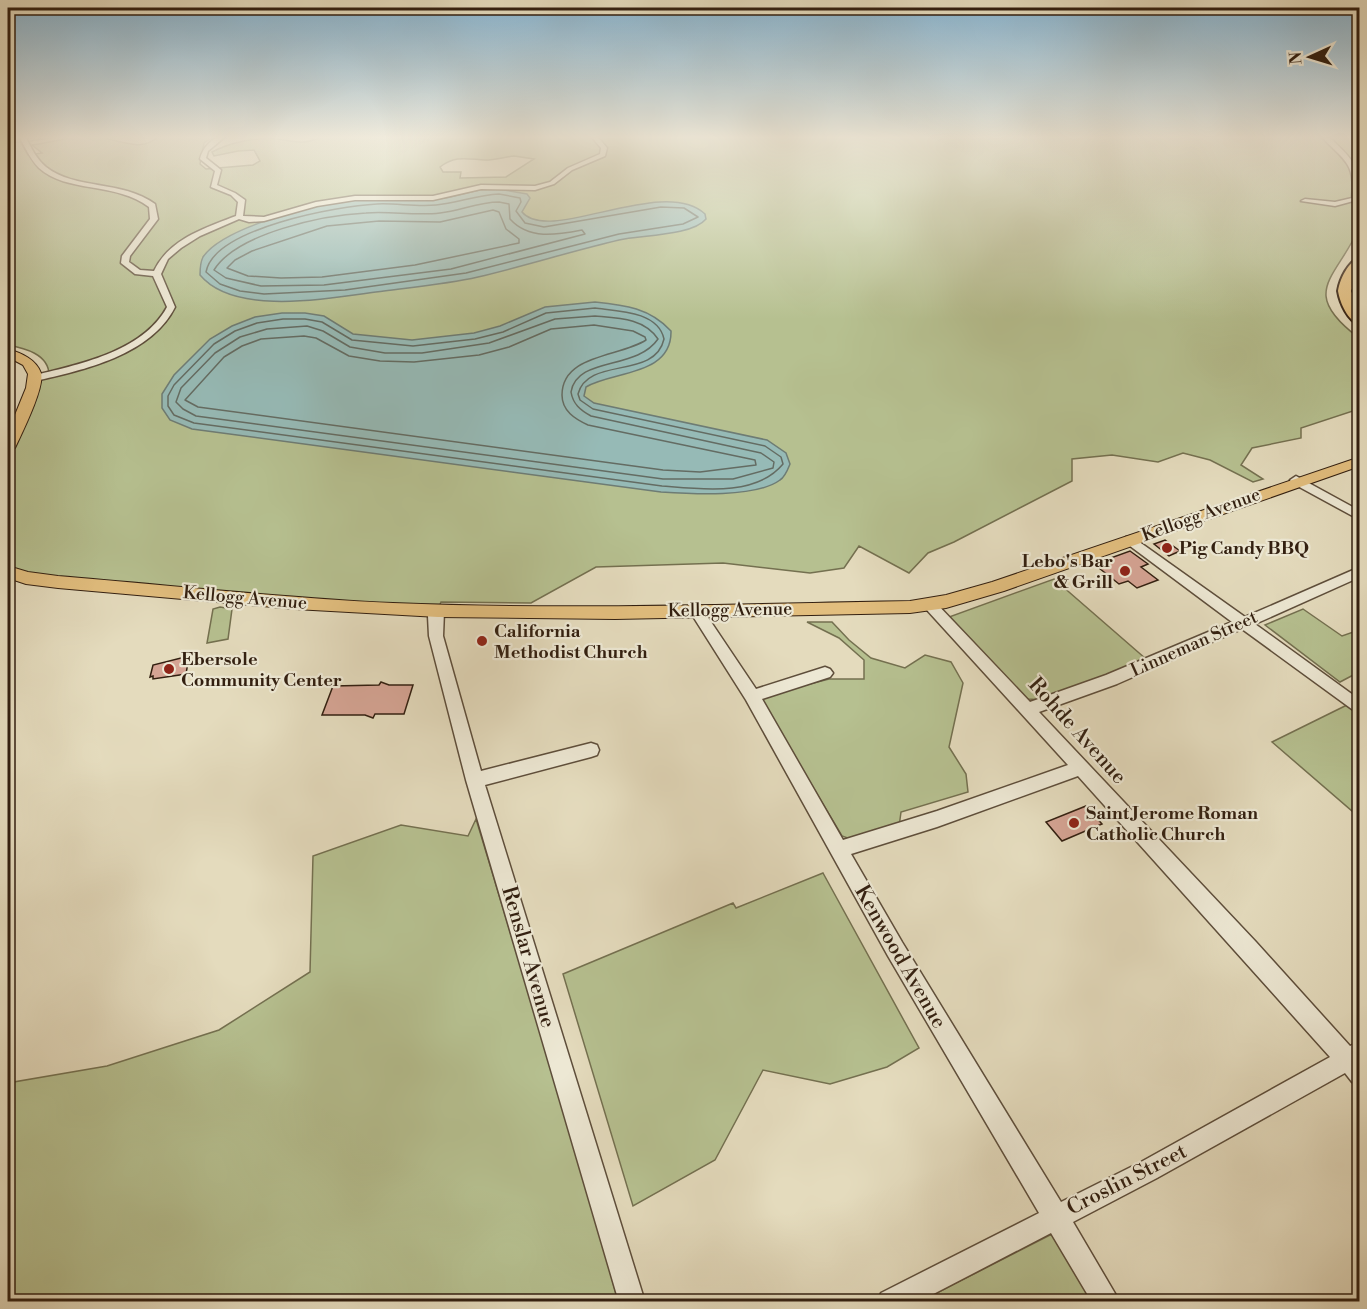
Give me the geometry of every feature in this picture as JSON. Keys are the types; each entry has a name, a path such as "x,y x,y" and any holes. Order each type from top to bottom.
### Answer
{"highway":[{"path":"1359,261 1344,284 1344,295 1348,307 1359,321"}],"main road":[{"path":"8,353 28,362 34,368 35,378 8,448"},
{"name":"Kellogg Avenue","path":"8,572 26,578 58,582 372,608 437,611 563,614 931,606 975,594 1296,480 1359,461"}],"street":[{"path":"139,197 149,203 154,210 154,219 126,256 125,263 138,272 157,274"},
{"path":"236,197 242,202 238,217"},
{"path":"35,378 80,367 106,357 161,325 171,307 169,300 159,287 157,274 164,258 197,234 238,217 249,220 264,219 316,204 355,198 437,197"},
{"path":"1305,201 1335,204 1355,197"},
{"path":"1296,480 1359,516"},
{"path":"1131,540 1359,709"},
{"name":"Linneman Street","path":"1026,710 1098,686 1170,656 1359,571"},
{"name":"Rohde Avenue","path":"931,606 1079,768 1355,1062"},
{"name":"Kenwood Avenue","path":"696,610 752,696 895,949 1107,1302"},
{"name":"Renslar Avenue","path":"437,611 436,636 475,780 632,1302"},
{"path":"752,696 825,672"},
{"path":"475,780 591,750"},
{"path":"839,849 937,819 1079,768"},
{"name":"Croslin Street","path":"890,1302 1355,1062"}],"green space":[{"path":"8,197 1361,197 1358,230 1327,285 1326,297 1330,309 1359,338 1359,409 1301,428 1301,438 1252,448 1241,465 1263,479 1253,482 1210,460 1183,453 1158,462 1112,455 1072,459 1072,481 928,553 909,573 859,546 844,568 810,573 723,563 596,567 531,603 441,602 437,611 13,575 8,572 8,448 35,378 49,375 45,362 40,357 8,345"},
{"path":"1054,579 1146,659 1045,700 1028,699 1018,692 949,617"},
{"path":"220,607 232,609 228,639 207,643 213,609"},
{"path":"1303,609 1342,636 1359,630 1359,672 1340,682 1265,625"},
{"path":"807,622 832,622 871,658 905,668 925,655 951,662 963,683 949,747 966,774 968,792 901,812 899,827 853,840 842,836 759,697 829,679 864,679 864,660 839,638"},
{"path":"1347,705 1359,715 1359,817 1272,742"},
{"path":"476,819 583,1172 618,1301 8,1302 8,1083 107,1066 219,1030 310,972 313,856 401,825 468,836"},
{"path":"823,873 919,1048 887,1067 830,1084 763,1070 715,1160 633,1206 563,974 733,903 736,908"},
{"path":"1052,1234 1098,1302 919,1302"}],"water":[{"path":"529,197 522,212 536,220 556,221 662,202 686,204 705,214 706,219 690,229 619,240 478,277 314,300 261,301 237,296 216,288 200,275 203,257 214,246 249,227 271,219 316,206 351,200"},
{"path":"595,302 636,309 654,317 671,331 669,346 652,364 586,387 584,396 594,403 767,440 786,453 790,464 782,479 756,490 723,494 661,492 192,429 170,420 162,408 162,394 174,375 210,339 232,326 255,317 282,313 305,313 324,316 353,334 412,340 474,333 500,326 545,307"}],"building":[{"name":"Pig Candy BBQ","path":"1165,540 1180,551 1169,556 1154,544"},
{"name":"Lebo's Bar & Grill","path":"1130,551 1148,564 1141,567 1158,580 1137,588 1128,581 1119,584 1094,564"},
{"name":"Ebersole Community Center","path":"189,656 186,674 153,679 153,676 150,677 153,665"},
{"path":"381,682 389,685 413,685 404,714 375,714 373,718 365,715 322,715 333,686 379,685"},
{"name":"Saint Jerome Roman Catholic Church","path":"1086,806 1102,824 1062,841 1046,822"}],"place":[{"name":"Pig Candy BBQ","path":"1167,548"},
{"name":"Lebo's Bar & Grill","path":"1125,571"},
{"name":"California Methodist Church","path":"482,641"},
{"name":"Ebersole Community Center","path":"169,669"},
{"name":"Saint Jerome Roman Catholic Church","path":"1074,823"}]}
